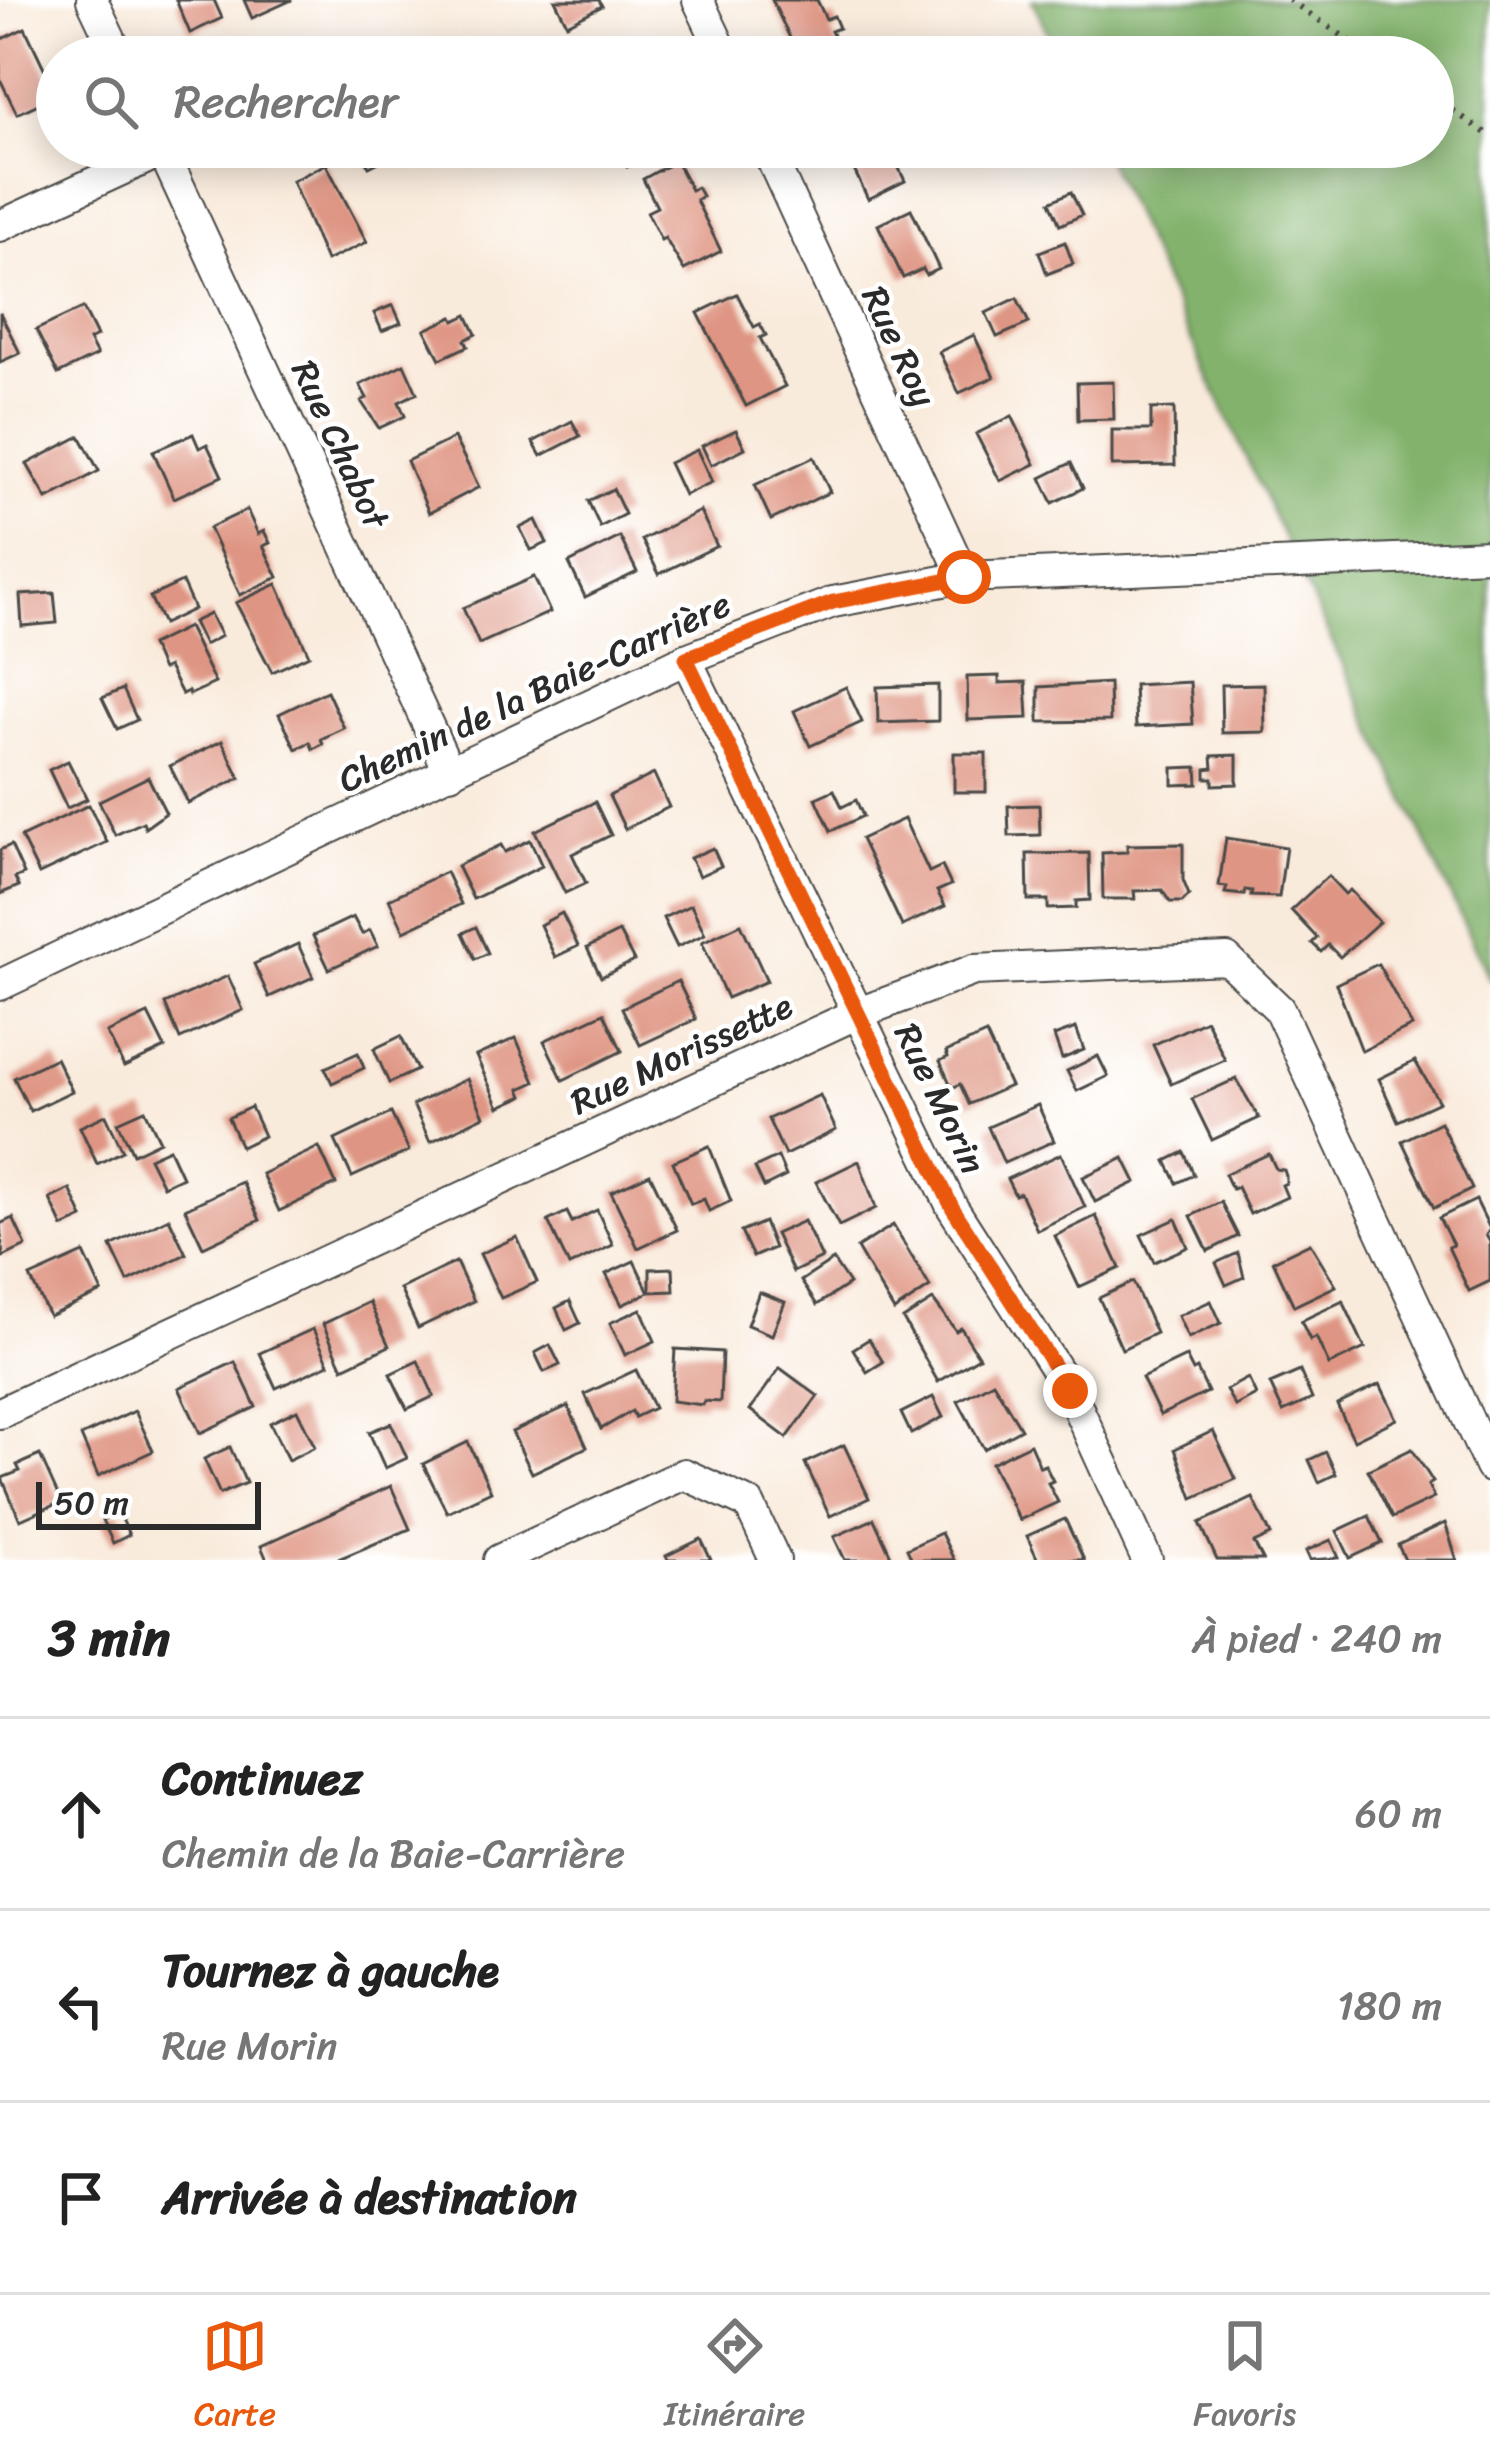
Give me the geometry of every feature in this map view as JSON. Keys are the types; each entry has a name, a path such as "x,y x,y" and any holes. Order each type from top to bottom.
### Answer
{"street":[{"path":"92,0 108,36"},
{"path":"698,0 714,36"},
{"path":"0,226 122,168"},
{"name":"Rue Chabot","path":"171,168 450,773"},
{"name":"Rue Roy","path":"776,168 964,577"},
{"name":"Chemin de la Baie-Carrière","path":"0,985 686,658 833,602 964,577 1490,555"},
{"name":"Rue Morin","path":"686,658 952,1207 1070,1391 1147,1560"},
{"name":"Rue Morissette","path":"0,1413 856,1014 974,970 1227,959 1279,1010 1490,1467"},
{"path":"499,1560 684,1474 749,1504 775,1560"}],"path":[{"path":"1289,0 1343,36"},
{"path":"1454,111 1490,136"}],"green space":[{"path":"1032,0 1490,0 1490,980 1111,168 1454,168 1454,36 1049,36"}],"building":[{"path":"176,0 214,0 222,18 190,33"},
{"path":"244,0 292,0 252,18"},
{"path":"555,0 599,0 602,6 567,24"},
{"path":"772,0 817,0 826,19 834,16 839,28 831,31 833,36 789,36"},
{"path":"25,28 36,51 36,105 17,114 0,79 0,40"},
{"path":"328,168 367,242 326,261 292,181"},
{"path":"663,168 680,168 691,190 697,187 702,196 696,200 721,251 684,270 647,212 657,207 643,179"},
{"path":"853,168 899,168 905,181 868,199"},
{"path":"1071,192 1082,215 1060,225 1050,202"},
{"path":"911,209 939,269 926,275 923,269 903,278 878,225"},
{"path":"1065,242 1073,264 1047,274 1039,252"},
{"path":"737,294 754,327 760,324 766,335 760,338 785,386 746,406 698,313"},
{"path":"1017,298 1029,323 997,337 986,313"},
{"path":"393,305 401,323 382,331 374,313"},
{"path":"83,308 97,336 89,340 97,355 58,374 36,330"},
{"path":"0,313 20,353 0,362"},
{"path":"467,315 476,334 465,340 468,346 440,359 425,330"},
{"path":"974,335 994,377 959,393 939,352"},
{"path":"404,364 417,393 399,402 405,416 379,428 361,401 367,398 360,385"},
{"path":"1113,382 1114,419 1078,420 1077,383"},
{"path":"1174,408 1175,465 1112,466 1112,430 1151,430 1151,409"},
{"path":"1012,416 1035,464 1000,481 976,434"},
{"path":"572,421 580,436 541,456 533,442"},
{"path":"736,430 745,448 711,465 702,446"},
{"path":"193,434 199,448 207,444 222,476 174,498 153,451"},
{"path":"80,436 99,471 47,499 27,464"},
{"path":"454,438 479,487 429,513 407,461"},
{"path":"697,450 712,482 684,495 669,463"},
{"path":"814,457 830,492 771,520 755,485"},
{"path":"1071,463 1083,488 1053,503 1041,478"},
{"path":"613,489 625,514 600,527 588,501"},
{"path":"247,510 258,534 264,531 270,543 263,546 278,577 240,595 209,528"},
{"path":"700,511 717,546 659,574 642,540"},
{"path":"536,520 547,543 531,550 520,528"},
{"path":"620,537 637,572 585,597 569,563"},
{"path":"534,577 550,612 479,644 463,608"},
{"path":"182,582 194,609 163,624 150,597"},
{"path":"277,584 309,655 272,672 236,603"},
{"path":"54,593 57,623 22,626 20,595"},
{"path":"210,614 221,636 204,645 193,622"},
{"path":"188,627 215,683 189,695 188,691 182,694 168,667 162,670 151,645"},
{"path":"999,676 999,683 1026,682 1028,718 968,720 967,677"},
{"path":"1190,682 1193,724 1136,727 1134,685"},
{"path":"1109,683 1110,721 1039,722 1039,687"},
{"path":"1264,684 1265,732 1222,733 1221,685"},
{"path":"938,685 938,721 878,723 877,687"},
{"path":"846,687 862,722 810,746 794,711"},
{"path":"123,689 137,720 117,729 102,698"},
{"path":"327,691 344,728 321,739 323,744 313,749 310,742 296,749 279,714"},
{"path":"222,741 240,778 188,803 170,766"},
{"path":"954,753 986,753 986,792 954,792"},
{"path":"1237,755 1237,784 1213,785 1213,778 1206,778 1206,769 1213,768 1212,756"},
{"path":"68,761 87,799 67,808 49,770"},
{"path":"1197,767 1198,784 1173,785 1173,768"},
{"path":"654,774 669,807 625,829 609,796"},
{"path":"148,777 166,813 145,828 143,822 115,835 99,801"},
{"path":"834,790 842,807 856,800 863,816 831,831 816,798"},
{"path":"595,802 611,835 572,854 586,883 565,893 535,831"},
{"path":"89,805 107,842 39,874 21,837"},
{"path":"1039,805 1040,835 1009,836 1008,806"},
{"path":"904,819 929,872 942,866 951,885 937,891 945,906 902,926 861,839"},
{"path":"1226,838 1286,847 1279,897 1251,896 1252,891 1245,890 1244,895 1225,893 1227,887 1219,886"},
{"path":"530,840 542,866 473,899 457,866 501,845 505,852"},
{"path":"1183,844 1183,880 1189,895 1182,902 1170,902 1162,890 1134,891 1135,899 1103,899 1102,853 1127,852 1127,845"},
{"path":"11,845 24,874 15,878 19,886 0,894 0,850"},
{"path":"713,848 721,866 699,876 690,858"},
{"path":"1089,853 1090,900 1076,901 1076,908 1048,909 1048,900 1028,900 1027,854"},
{"path":"446,872 461,904 404,931 389,899"},
{"path":"1328,876 1345,894 1350,890 1379,922 1340,957 1328,945 1321,952 1312,943 1317,938 1291,910"},
{"path":"691,905 705,934 677,947 663,918"},
{"path":"562,913 578,946 555,957 540,925"},
{"path":"353,917 362,934 370,930 378,946 329,969 313,936"},
{"path":"741,924 767,981 727,998 702,942"},
{"path":"476,927 488,953 475,959 463,933"},
{"path":"619,932 634,961 601,977 587,948"},
{"path":"298,944 313,977 269,997 254,964"},
{"path":"1378,964 1412,1026 1362,1051 1336,984"},
{"path":"228,976 243,1010 180,1039 165,1004"},
{"path":"678,981 696,1019 640,1045 622,1008"},
{"path":"604,1013 622,1051 563,1080 544,1041"},
{"path":"148,1014 165,1048 124,1067 107,1033"},
{"path":"1206,1020 1225,1060 1171,1084 1153,1045"},
{"path":"1076,1028 1084,1050 1062,1059 1054,1036"},
{"path":"986,1034 1010,1086 969,1104 960,1084 952,1088 940,1061 948,1057 946,1052"},
{"path":"401,1036 417,1070 389,1083 374,1049"},
{"path":"516,1038 535,1082 520,1089 523,1096 499,1107 476,1056"},
{"path":"358,1053 364,1068 332,1083 325,1068"},
{"path":"1098,1056 1108,1076 1077,1091 1067,1071"},
{"path":"56,1058 72,1091 30,1111 14,1078"},
{"path":"1415,1061 1439,1102 1398,1121 1379,1079"},
{"path":"467,1079 484,1116 430,1142 413,1105"},
{"path":"1236,1079 1259,1118 1212,1140 1192,1099"},
{"path":"820,1095 836,1130 785,1155 768,1119"},
{"path":"1038,1105 1054,1141 1004,1163 988,1127"},
{"path":"251,1107 264,1136 241,1147 228,1118"},
{"path":"145,1110 160,1141 133,1154 118,1122"},
{"path":"391,1113 409,1151 352,1177 335,1140"},
{"path":"106,1115 123,1151 97,1164 80,1127"},
{"path":"1440,1122 1472,1189 1434,1208 1402,1141"},
{"path":"709,1146 731,1201 709,1211 704,1199 691,1204 673,1162"},
{"path":"319,1147 336,1184 279,1211 262,1174"},
{"path":"169,1149 182,1177 163,1186 149,1158"},
{"path":"1184,1152 1194,1175 1177,1183 1166,1161"},
{"path":"1061,1154 1085,1207 1037,1230 1020,1193 1015,1195 1007,1179"},
{"path":"1269,1154 1276,1169 1284,1170 1286,1183 1282,1185 1287,1197 1250,1214 1225,1174"},
{"path":"778,1157 786,1176 764,1187 755,1168"},
{"path":"1124,1158 1136,1182 1095,1202 1083,1177"},
{"path":"859,1161 876,1208 839,1226 816,1182"},
{"path":"650,1174 677,1230 638,1248 611,1192"},
{"path":"242,1182 260,1220 203,1247 185,1209"},
{"path":"70,1189 83,1218 63,1227 50,1199"},
{"path":"1476,1200 1490,1229 1486,1235 1490,1281 1469,1291 1439,1218"},
{"path":"1221,1202 1238,1236 1208,1251 1191,1216"},
{"path":"597,1210 613,1245 569,1266 548,1221 567,1212 572,1222"},
{"path":"1096,1216 1120,1268 1079,1287 1055,1236"},
{"path":"13,1218 26,1246 3,1257 0,1224"},
{"path":"169,1218 186,1254 128,1282 111,1246"},
{"path":"1176,1219 1188,1247 1154,1262 1141,1235"},
{"path":"804,1221 822,1258 793,1272 775,1234"},
{"path":"764,1222 774,1248 753,1257 741,1232"},
{"path":"893,1225 930,1287 894,1311 857,1248"},
{"path":"517,1237 537,1282 501,1298 480,1254"},
{"path":"1310,1243 1336,1286 1294,1306 1273,1261"},
{"path":"84,1253 102,1292 49,1316 30,1277"},
{"path":"1238,1253 1244,1277 1226,1285 1216,1263"},
{"path":"833,1260 849,1284 817,1305 801,1281"},
{"path":"634,1261 649,1292 622,1305 606,1274"},
{"path":"456,1262 474,1301 418,1328 400,1289"},
{"path":"673,1268 674,1291 650,1292 650,1269"},
{"path":"1133,1282 1156,1333 1122,1349 1099,1298"},
{"path":"759,1292 785,1302 772,1335 747,1325"},
{"path":"933,1300 956,1331 961,1328 979,1357 938,1382 903,1319"},
{"path":"570,1301 580,1323 566,1330 556,1308"},
{"path":"1211,1301 1221,1323 1188,1338 1178,1316"},
{"path":"1343,1301 1365,1348 1329,1365 1316,1337 1310,1340 1301,1321"},
{"path":"369,1302 389,1346 343,1368 323,1324"},
{"path":"641,1309 655,1341 625,1355 610,1323"},
{"path":"313,1329 329,1364 276,1388 260,1353"},
{"path":"869,1339 883,1362 867,1372 853,1349"},
{"path":"550,1345 560,1365 544,1372 535,1353"},
{"path":"675,1349 722,1352 720,1402 672,1401"},
{"path":"1186,1357 1208,1392 1160,1415 1142,1378"},
{"path":"418,1361 434,1396 407,1409 390,1374"},
{"path":"235,1362 256,1407 200,1433 179,1388"},
{"path":"780,1368 818,1396 787,1438 750,1410"},
{"path":"636,1370 654,1408 635,1417 632,1411 601,1429 585,1394"},
{"path":"1300,1371 1312,1399 1283,1412 1270,1384"},
{"path":"1248,1378 1256,1395 1235,1406 1226,1390"},
{"path":"993,1382 1021,1429 984,1449 958,1401"},
{"path":"1380,1384 1397,1419 1354,1440 1337,1405"},
{"path":"933,1397 943,1417 911,1434 901,1413"},
{"path":"568,1406 587,1447 532,1473 512,1432"},
{"path":"297,1410 315,1447 288,1460 270,1423"},
{"path":"135,1411 153,1451 98,1476 81,1436"},
{"path":"391,1423 407,1458 385,1468 369,1432"},
{"path":"1213,1431 1236,1479 1193,1498 1175,1449"},
{"path":"468,1442 491,1491 447,1512 423,1464"},
{"path":"1030,1444 1040,1467 1045,1465 1053,1481 1048,1483 1058,1502 1019,1520 991,1463"},
{"path":"844,1445 869,1498 830,1516 805,1463"},
{"path":"230,1447 246,1483 220,1494 204,1459"},
{"path":"1412,1449 1433,1482 1428,1485 1434,1498 1392,1518 1368,1470"},
{"path":"1326,1452 1336,1474 1319,1482 1309,1460"},
{"path":"40,1455 61,1502 20,1520 2,1478"},
{"path":"391,1486 410,1529 336,1560 267,1560 261,1546"},
{"path":"1253,1498 1271,1535 1254,1543 1263,1560 1217,1560 1200,1523"},
{"path":"119,1512 129,1535 113,1543 102,1520"},
{"path":"1369,1516 1382,1543 1350,1558 1337,1531"},
{"path":"874,1519 893,1560 845,1560 834,1537"},
{"path":"1065,1519 1084,1560 1038,1560 1027,1536"},
{"path":"1445,1523 1457,1560 1405,1560 1398,1545"},
{"path":"941,1533 954,1560 912,1560 907,1549"},
{"path":"701,1539 711,1560 668,1560 666,1556"},
{"path":"1331,1540 1339,1558 1310,1560 1306,1551"}],"route":[{"path":"964,577 833,602 686,658 952,1207 1070,1391"}]}
